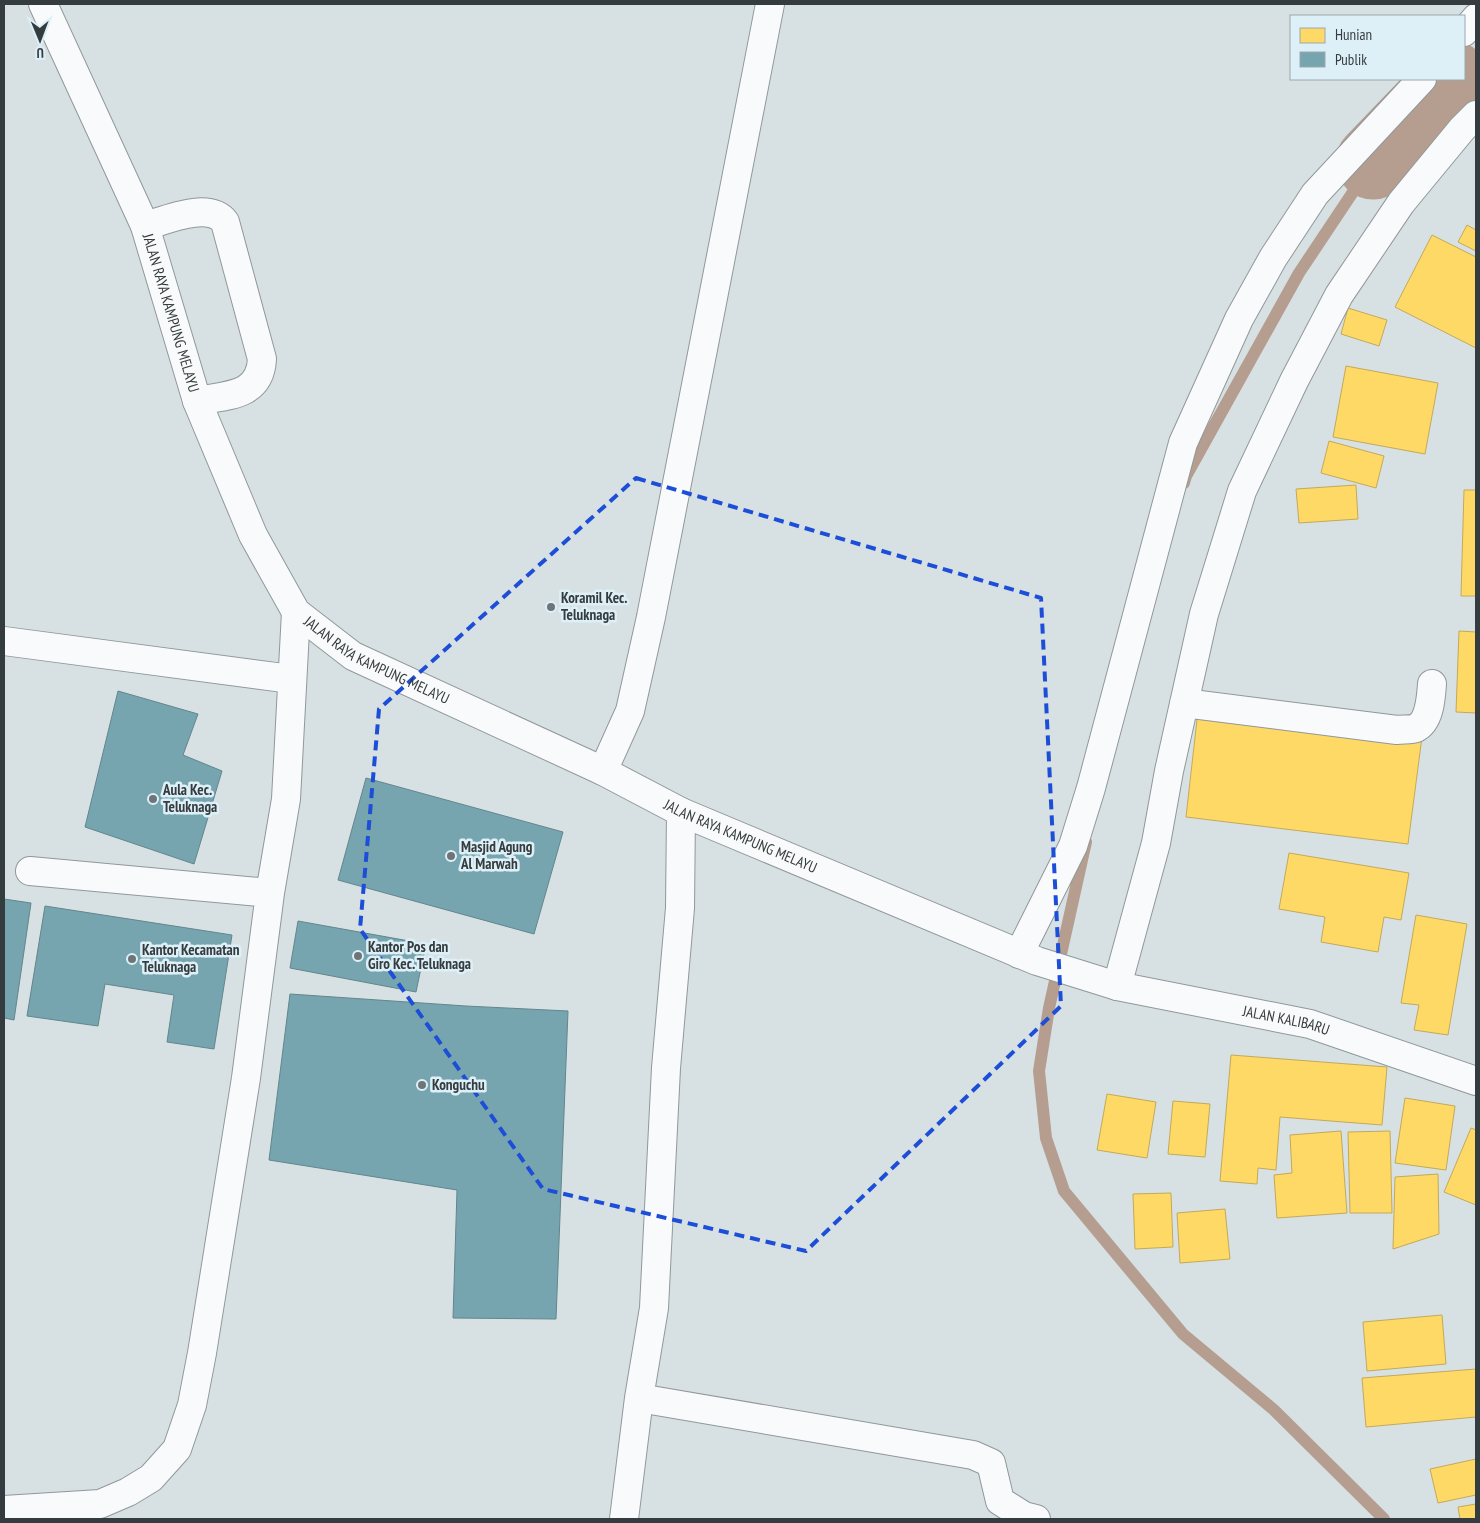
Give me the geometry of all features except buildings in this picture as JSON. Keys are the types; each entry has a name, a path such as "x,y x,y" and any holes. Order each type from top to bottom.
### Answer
{"street":[{"name":"JALAN RAYA KAMPUNG MELAYU","path":"43,4 145,226 197,401 253,535 296,612 353,656 603,772 681,812 1028,958 1091,977"},
{"path":"603,772 630,711 652,617 763,7"},
{"path":"1465,31 1476,18"},
{"path":"1028,958 1073,846 1091,788 1183,443 1239,319 1273,258 1315,194 1421,80"},
{"path":"1117,986 1156,843 1169,770 1204,614 1242,491 1294,381 1338,296 1401,203 1476,115"},
{"path":"145,226 200,211 215,214 221,217 224,222 262,359 261,370 251,387 241,393 197,401"},
{"path":"4,1510 100,1504 128,1492 151,1478 178,1449 192,1405 204,1343 246,1078 270,893 286,799 296,612"},
{"path":"4,641 291,679"},
{"path":"1184,702 1397,730 1416,728 1422,723 1429,709 1432,684"},
{"path":"624,1519 639,1398 654,1308 666,1068 680,908 681,812"},
{"path":"30,871 270,893"},
{"name":"JALAN KALIBARU","path":"1091,977 1117,986 1310,1024 1476,1081"},
{"path":"639,1398 973,1455 991,1463 1000,1501 1024,1516 1036,1519"}],"highlighted area":[{"path":"636,478 1041,598 1061,1006 806,1251 543,1189 360,929 379,709"}],"waterway":[{"path":"1373,162 1452,80"},
{"path":"1184,483 1186,476 1299,273 1373,162"},
{"path":"1086,842 1049,1008 1039,1071 1046,1138 1064,1191 1183,1334 1274,1410 1384,1519"}],"place":[{"name":"Koramil Kec. Teluknaga","path":"551,607"},
{"name":"Aula Kec. Teluknaga","path":"153,799"},
{"name":"Masjid Agung Al Marwah","path":"451,856"},
{"name":"Kantor Pos dan Giro Kec. Teluknaga","path":"358,956"},
{"name":"Kantor Kecamatan Teluknaga","path":"132,959"},
{"name":"Konguchu","path":"422,1085"}]}
